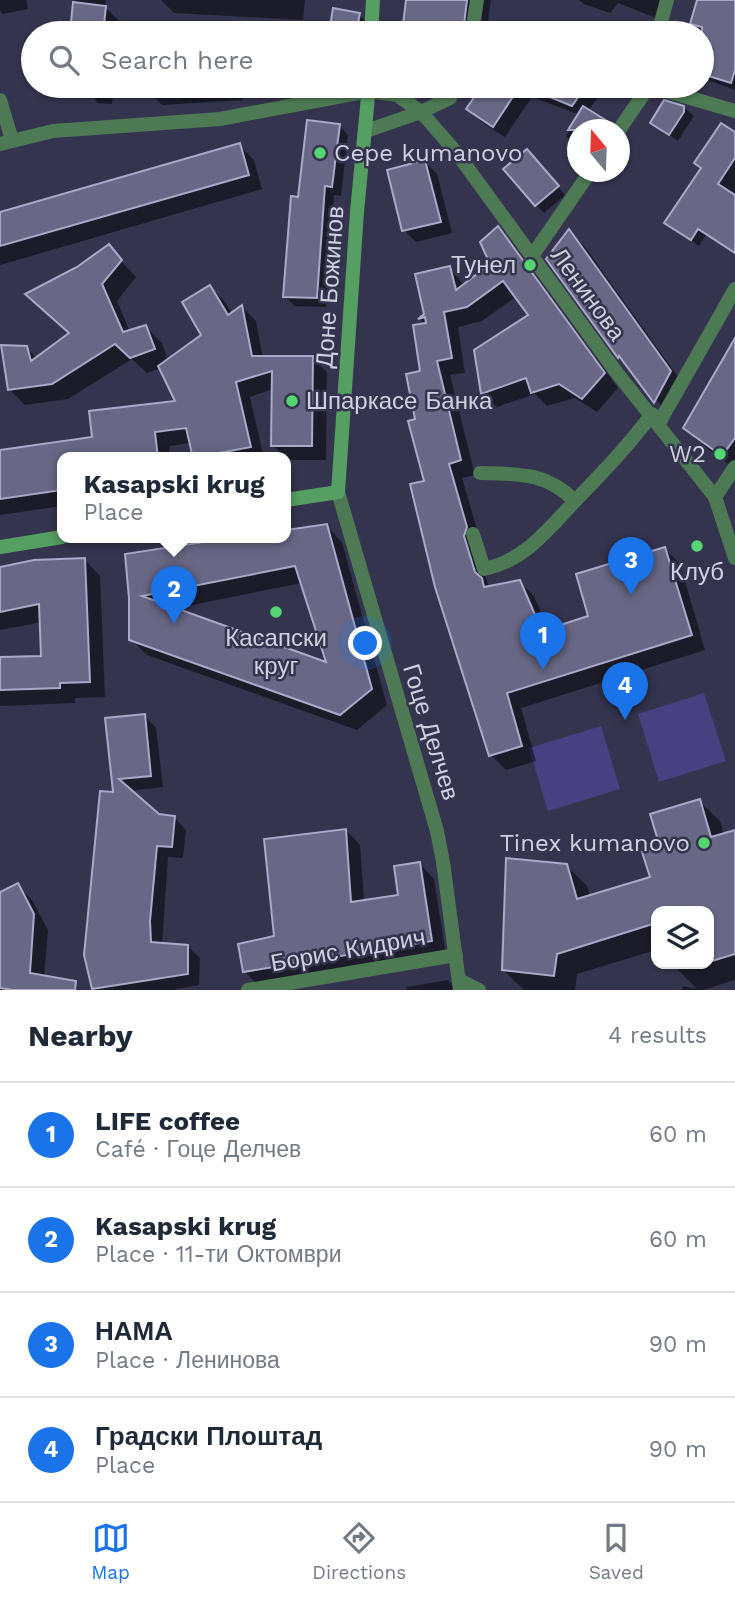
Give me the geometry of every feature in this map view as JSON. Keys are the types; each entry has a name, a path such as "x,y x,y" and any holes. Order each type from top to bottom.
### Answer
{"main road":[{"path":"372,21 373,0"},
{"name":"Доне Божинов","path":"338,492 368,98"},
{"path":"291,499 338,492"},
{"path":"0,547 57,538"}],"street":[{"path":"474,21 477,0"},
{"path":"662,21 667,0"},
{"path":"0,100 6,142 53,131 220,119 324,98"},
{"name":"Ленинова","path":"401,98 421,112 456,152 617,373 715,496 735,558"},
{"path":"366,131 421,112 450,98"},
{"path":"626,119 641,98"},
{"path":"690,98 735,111"},
{"path":"532,256 583,182"},
{"path":"473,534 484,569 499,566 529,548 655,419 735,289"},
{"path":"715,496 734,471"},
{"path":"480,472 540,478 560,486 575,501"},
{"name":"Гоце Делчев","path":"338,492 437,831 460,986"},
{"name":"Борис Кидрич","path":"248,990 456,955"},
{"path":"460,986 479,990"}],"shaded area":[{"path":"704,693 726,761 659,782 638,714"},
{"path":"601,726 620,789 548,811 529,748"}],"building":[{"path":"406,0 467,0 464,21 403,21"},
{"path":"697,0 735,0 735,70 731,83 714,78 714,21 691,21"},
{"path":"73,2 106,6 104,21 71,21"},
{"path":"333,8 360,13 358,21 331,21"},
{"path":"474,98 512,98 493,127 466,109"},
{"path":"552,98 578,98 572,106"},
{"path":"664,100 684,106 684,112 669,135 650,123"},
{"path":"583,106 604,119 575,119"},
{"path":"307,120 340,124 332,187 325,186 317,298 283,297 291,196 298,197"},
{"path":"721,123 735,132 735,158 718,184 735,195 735,253 698,229 691,240 664,223 701,168 694,163"},
{"path":"240,143 249,175 0,246 0,212"},
{"path":"527,149 559,186 535,206 503,169"},
{"path":"425,160 441,222 402,231 387,170"},
{"path":"498,226 605,373 582,399 559,384 531,393 526,378 481,394 474,350 528,315 503,281 467,307 444,312 452,358 437,361 461,460 449,464 467,527 464,536 475,572 482,578 484,587 520,580 542,631 588,616 576,574 665,547 692,635 507,693 522,746 489,756 435,587 410,484 424,481 408,421 415,419 406,374 420,371 413,325 426,323 425,317 418,319 424,314 415,274 450,266 456,290 490,264 480,242"},
{"path":"569,229 671,371 654,403 546,259"},
{"path":"109,244 122,260 102,284 123,332 146,325 155,349 130,358 115,344 52,384 8,390 1,345 27,346 31,361 69,333 25,294 77,267"},
{"path":"210,285 228,315 242,305 252,356 313,356 312,446 271,446 272,371 236,382 251,447 225,452 192,452 186,428 155,432 157,452 57,452 57,491 0,499 0,450 92,437 89,411 175,401 158,366 201,335 182,302"},
{"path":"735,338 735,438 722,456 683,428"},
{"path":"327,524 372,689 340,715 129,640 125,554 197,543 291,543 291,529","holes":["295,566 326,662 142,596"]},
{"path":"85,558 90,682 60,683 60,688 0,690 0,657 41,656 39,604 0,612 0,567 34,560"},
{"path":"145,714 151,776 119,779 159,814 175,816 172,847 157,846 150,921 151,942 188,945 188,974 92,989 84,955 100,791 113,792 105,718"},
{"path":"700,799 711,837 735,830 735,954 714,960 714,906 651,906 651,925 557,954 554,976 502,970 506,858 567,864 577,899 650,877 642,852 660,847 650,814"},
{"path":"346,829 351,902 398,895 394,866 420,862 432,941 243,972 238,944 274,936 264,839"},
{"path":"18,883 34,914 30,973 76,981 75,990 0,988 0,892"}],"place":[{"name":"Cepe kumanovo","path":"320,153"},
{"name":"Тунел","path":"530,265"},
{"name":"Шпаркасе Банка","path":"292,401"},
{"name":"W2","path":"720,454"},
{"name":"Клуб","path":"697,546"},
{"name":"НАМА","path":"631,595"},
{"name":"Касапски круг","path":"276,612"},
{"name":"Kasapski krug","path":"174,624"},
{"name":"LIFE coffee","path":"543,670"},
{"name":"Градски Плоштад","path":"625,720"},
{"name":"Tinex kumanovo","path":"704,843"}]}
